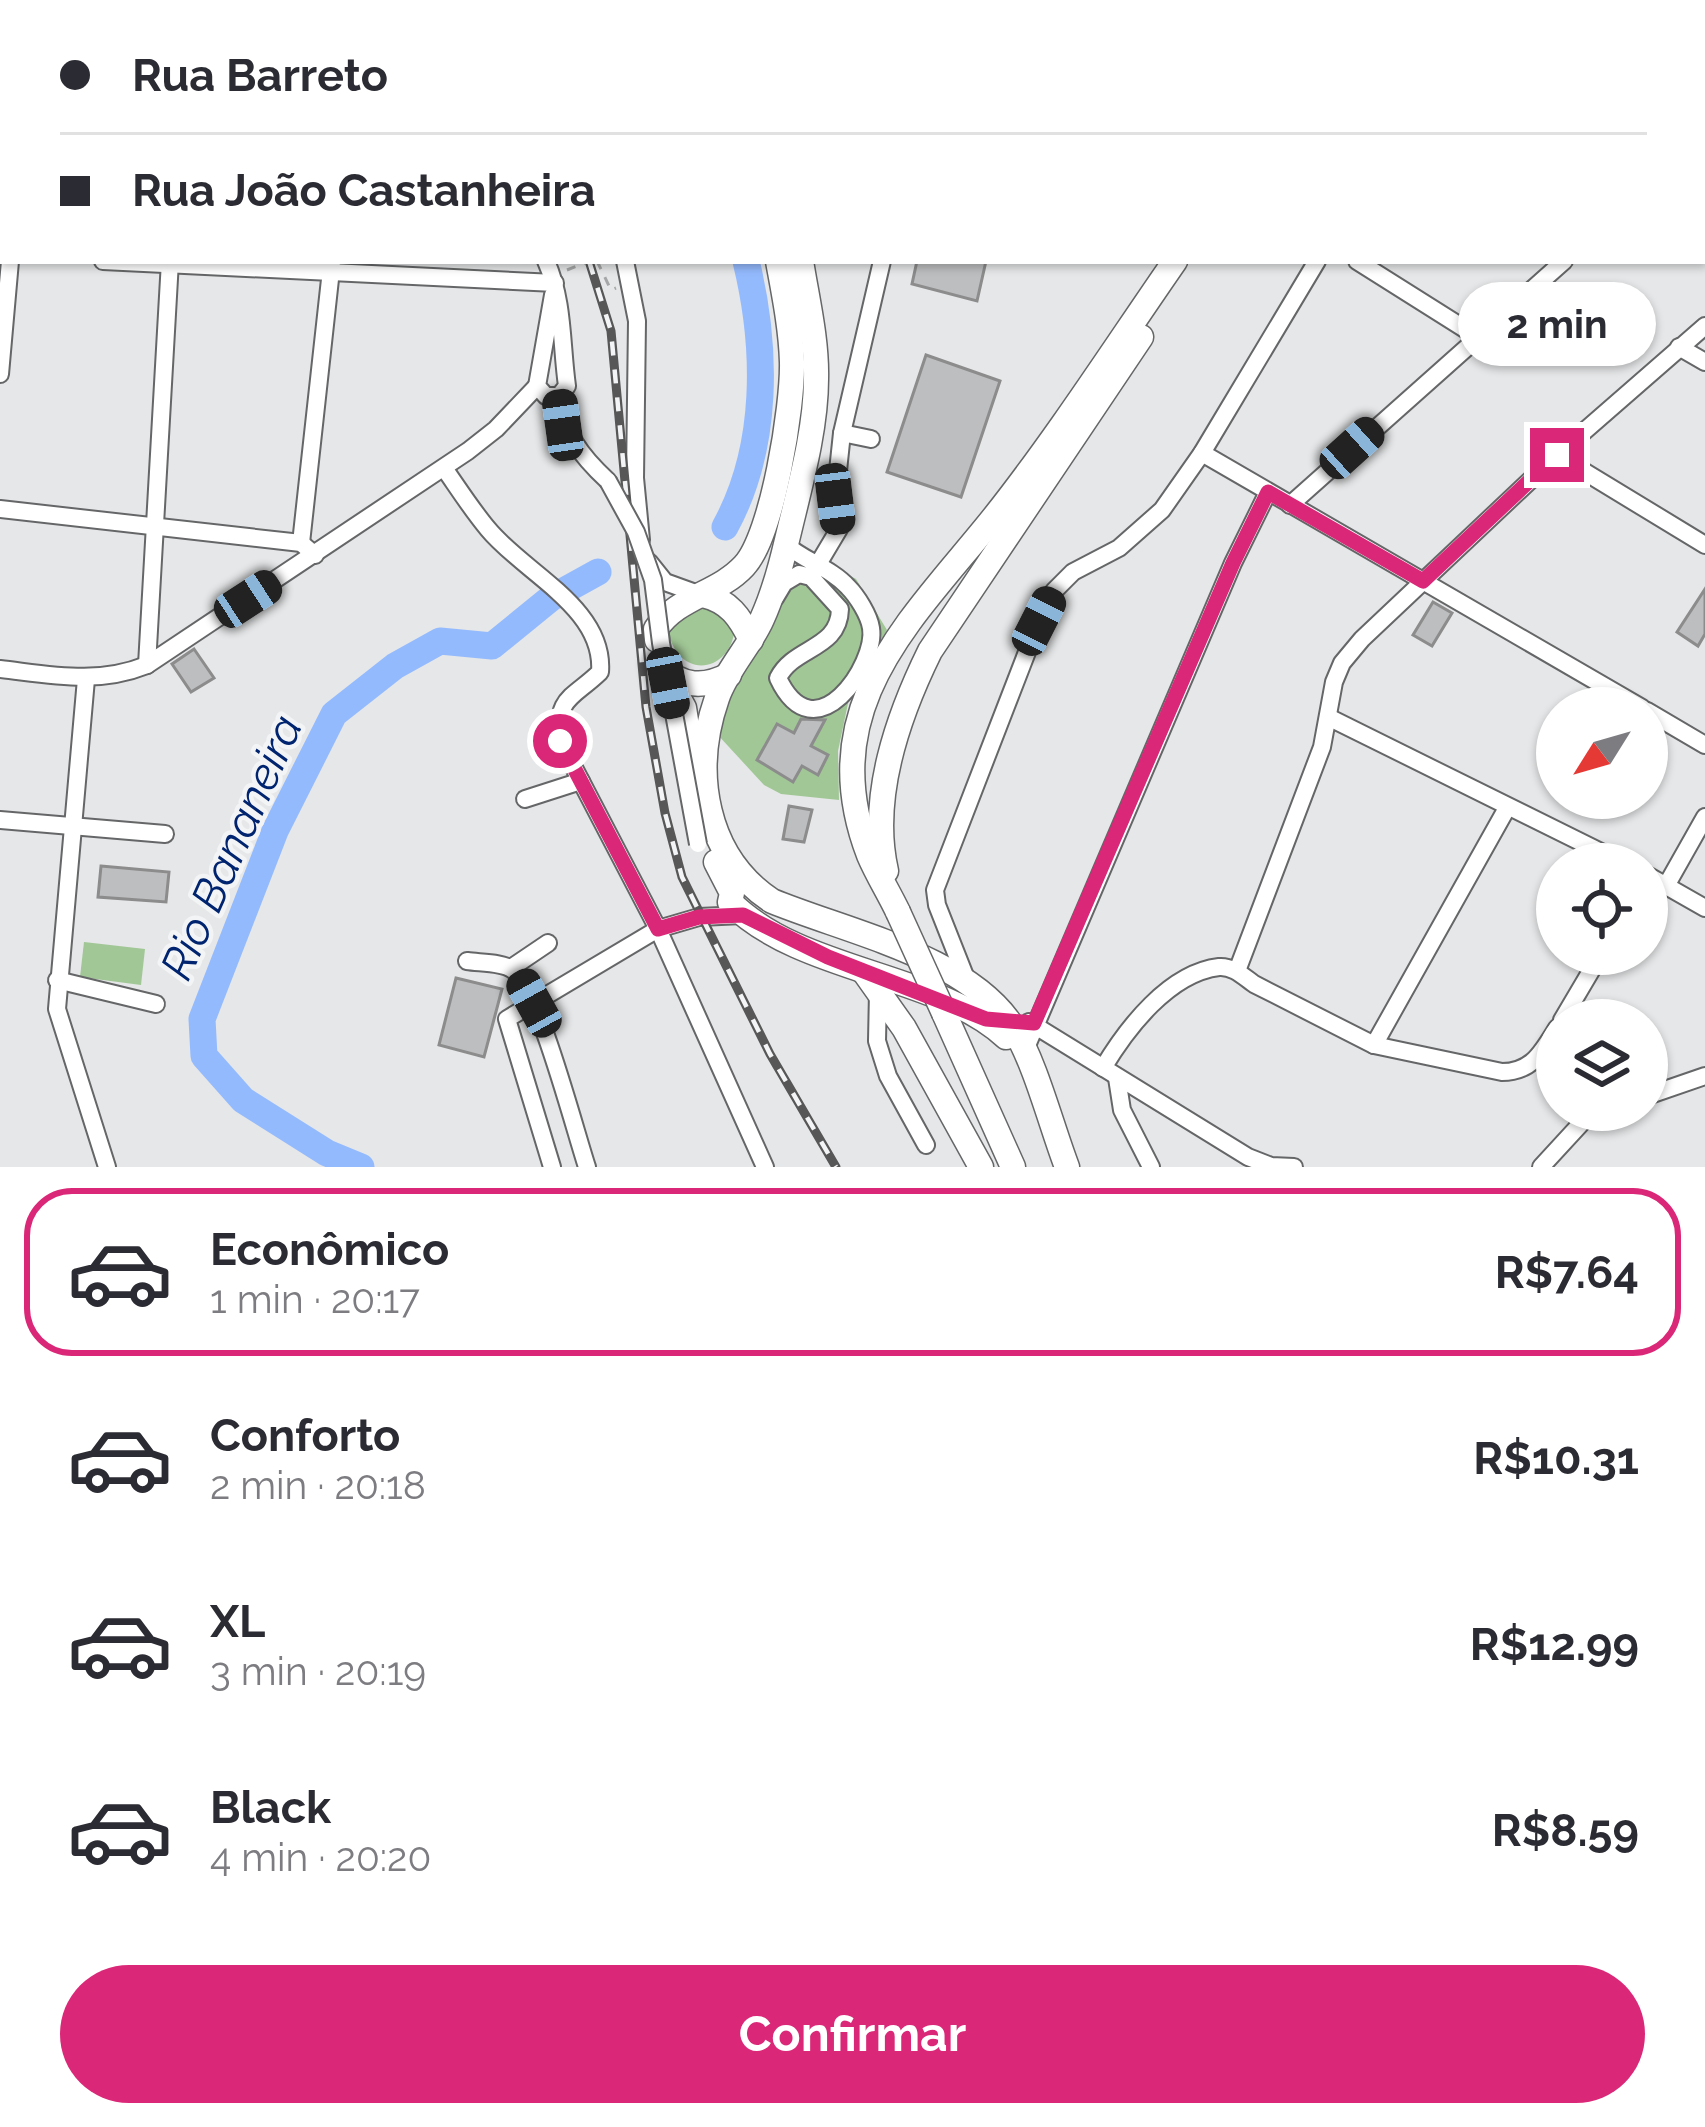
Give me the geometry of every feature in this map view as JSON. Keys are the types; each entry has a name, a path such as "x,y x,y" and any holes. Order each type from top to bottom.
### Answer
{"highway":[{"path":"778,264 792,364 789,408 767,522 747,562 703,596 673,608 656,629 660,665 684,708 703,830 739,899 775,934 872,982 996,1019"},
{"path":"739,899 704,782 717,698 764,616 786,545 816,378 801,264"},
{"path":"1013,1167 869,854 854,796 857,728 872,682 911,614 1009,496 1172,264"},
{"path":"895,908 883,855 881,808 908,696 930,650 1191,264"},
{"path":"703,596 717,598 731,608 751,640"},
{"path":"660,665 685,683 715,682 729,675"},
{"path":"739,899 772,901 968,981 1028,1059 1067,1167"},
{"path":"918,992 926,989 933,976 929,962"},
{"path":"872,982 904,1028 981,1167"}],"street":[{"path":"0,374 4,264"},
{"path":"146,665 170,264"},
{"path":"224,264 561,276"},
{"path":"549,264 561,276 567,386 559,396 563,425 574,447 608,482 636,532 653,580 698,844 712,871 739,899 658,929 513,1012 506,1026 552,1167"},
{"path":"626,264 638,320 634,478 656,629"},
{"path":"813,572 839,529 835,499 842,433 881,264"},
{"path":"968,981 935,890 1039,621 1054,591 1072,572 1119,548 1162,510 1202,453 1315,264"},
{"path":"1362,264 1476,336"},
{"path":"1290,505 1560,264"},
{"path":"308,549 331,268"},
{"path":"559,396 546,396 537,382 561,276"},
{"path":"1237,971 1322,747 1342,663 1557,455 1705,326"},
{"path":"1679,347 1705,362"},
{"path":"0,669 86,679 121,675 146,665 308,549 444,468 496,429 545,369 564,373"},
{"path":"842,433 872,439"},
{"path":"1202,453 1605,687"},
{"path":"1557,455 1705,545"},
{"path":"444,468 489,531 598,638 600,672 566,698 558,717 560,741 658,929 765,1167"},
{"path":"1028,1059 1034,1023 1268,492"},
{"path":"0,509 308,549"},
{"path":"764,616 784,584 813,572 848,586 871,626 870,648 851,683 827,706 813,711 788,700 778,678 784,666 831,639 840,622 840,609 813,572 786,545"},
{"path":"642,551 665,582 703,596"},
{"path":"86,679 57,980 61,1032 106,1167"},
{"path":"1328,717 1580,843"},
{"path":"1668,724 1705,745"},
{"path":"525,800 581,781"},
{"path":"1374,1045 1507,808"},
{"path":"1668,882 1705,817"},
{"path":"0,820 165,834"},
{"path":"1668,887 1705,908"},
{"path":"466,962 511,968 548,943"},
{"path":"1151,1167 1122,1110 1110,1073 1151,1005 1184,981 1221,967 1237,971 1253,984 1374,1045 1502,1072 1520,1072 1536,1060"},
{"path":"511,968 534,1003 587,1167"},
{"path":"57,980 156,1004"},
{"path":"872,982 877,1040 888,1076 926,1145"},
{"path":"996,1019 1034,1023 1248,1157 1271,1166 1294,1167"},
{"path":"1668,1089 1705,1076"},
{"path":"1541,1167 1573,1131"}],"path":[{"path":"561,276 587,264"},
{"path":"596,264 611,290"}],"green space":[{"path":"800,547 856,579 887,630 851,689 838,751 839,800 781,794 764,785 717,734 722,710 798,566"},
{"path":"693,596 735,627 731,644 712,663 688,662 670,639 667,619"},
{"path":"84,942 145,949 141,985 80,977"}],"building":[{"path":"916,264 985,264 977,301 912,284"},
{"path":"926,355 1000,381 961,497 887,472"},
{"path":"1705,589 1705,634 1698,646 1677,632"},
{"path":"1433,602 1452,613 1432,646 1413,635"},
{"path":"194,649 214,678 191,692 172,664"},
{"path":"801,719 825,720 811,746 828,755 818,775 802,766 793,782 757,760 777,724 794,733"},
{"path":"789,806 812,810 804,842 783,839"},
{"path":"101,866 169,872 166,902 98,897"},
{"path":"456,978 502,989 484,1057 439,1045"}],"waterway":[{"path":"725,527 750,464 760,396 758,328 747,264"},
{"name":"Rio Bananeira","path":"361,1167 327,1153 243,1100 204,1056 202,1019 275,831 334,714 395,666 440,641 492,646 551,598 598,572"}],"railway":[{"path":"590,264 611,331 646,707 682,877 770,1054 836,1167"}],"route":[{"path":"560,741 658,929 699,917 743,915 865,973 986,1019 1034,1023 1268,492 1423,581 1557,455"}]}
